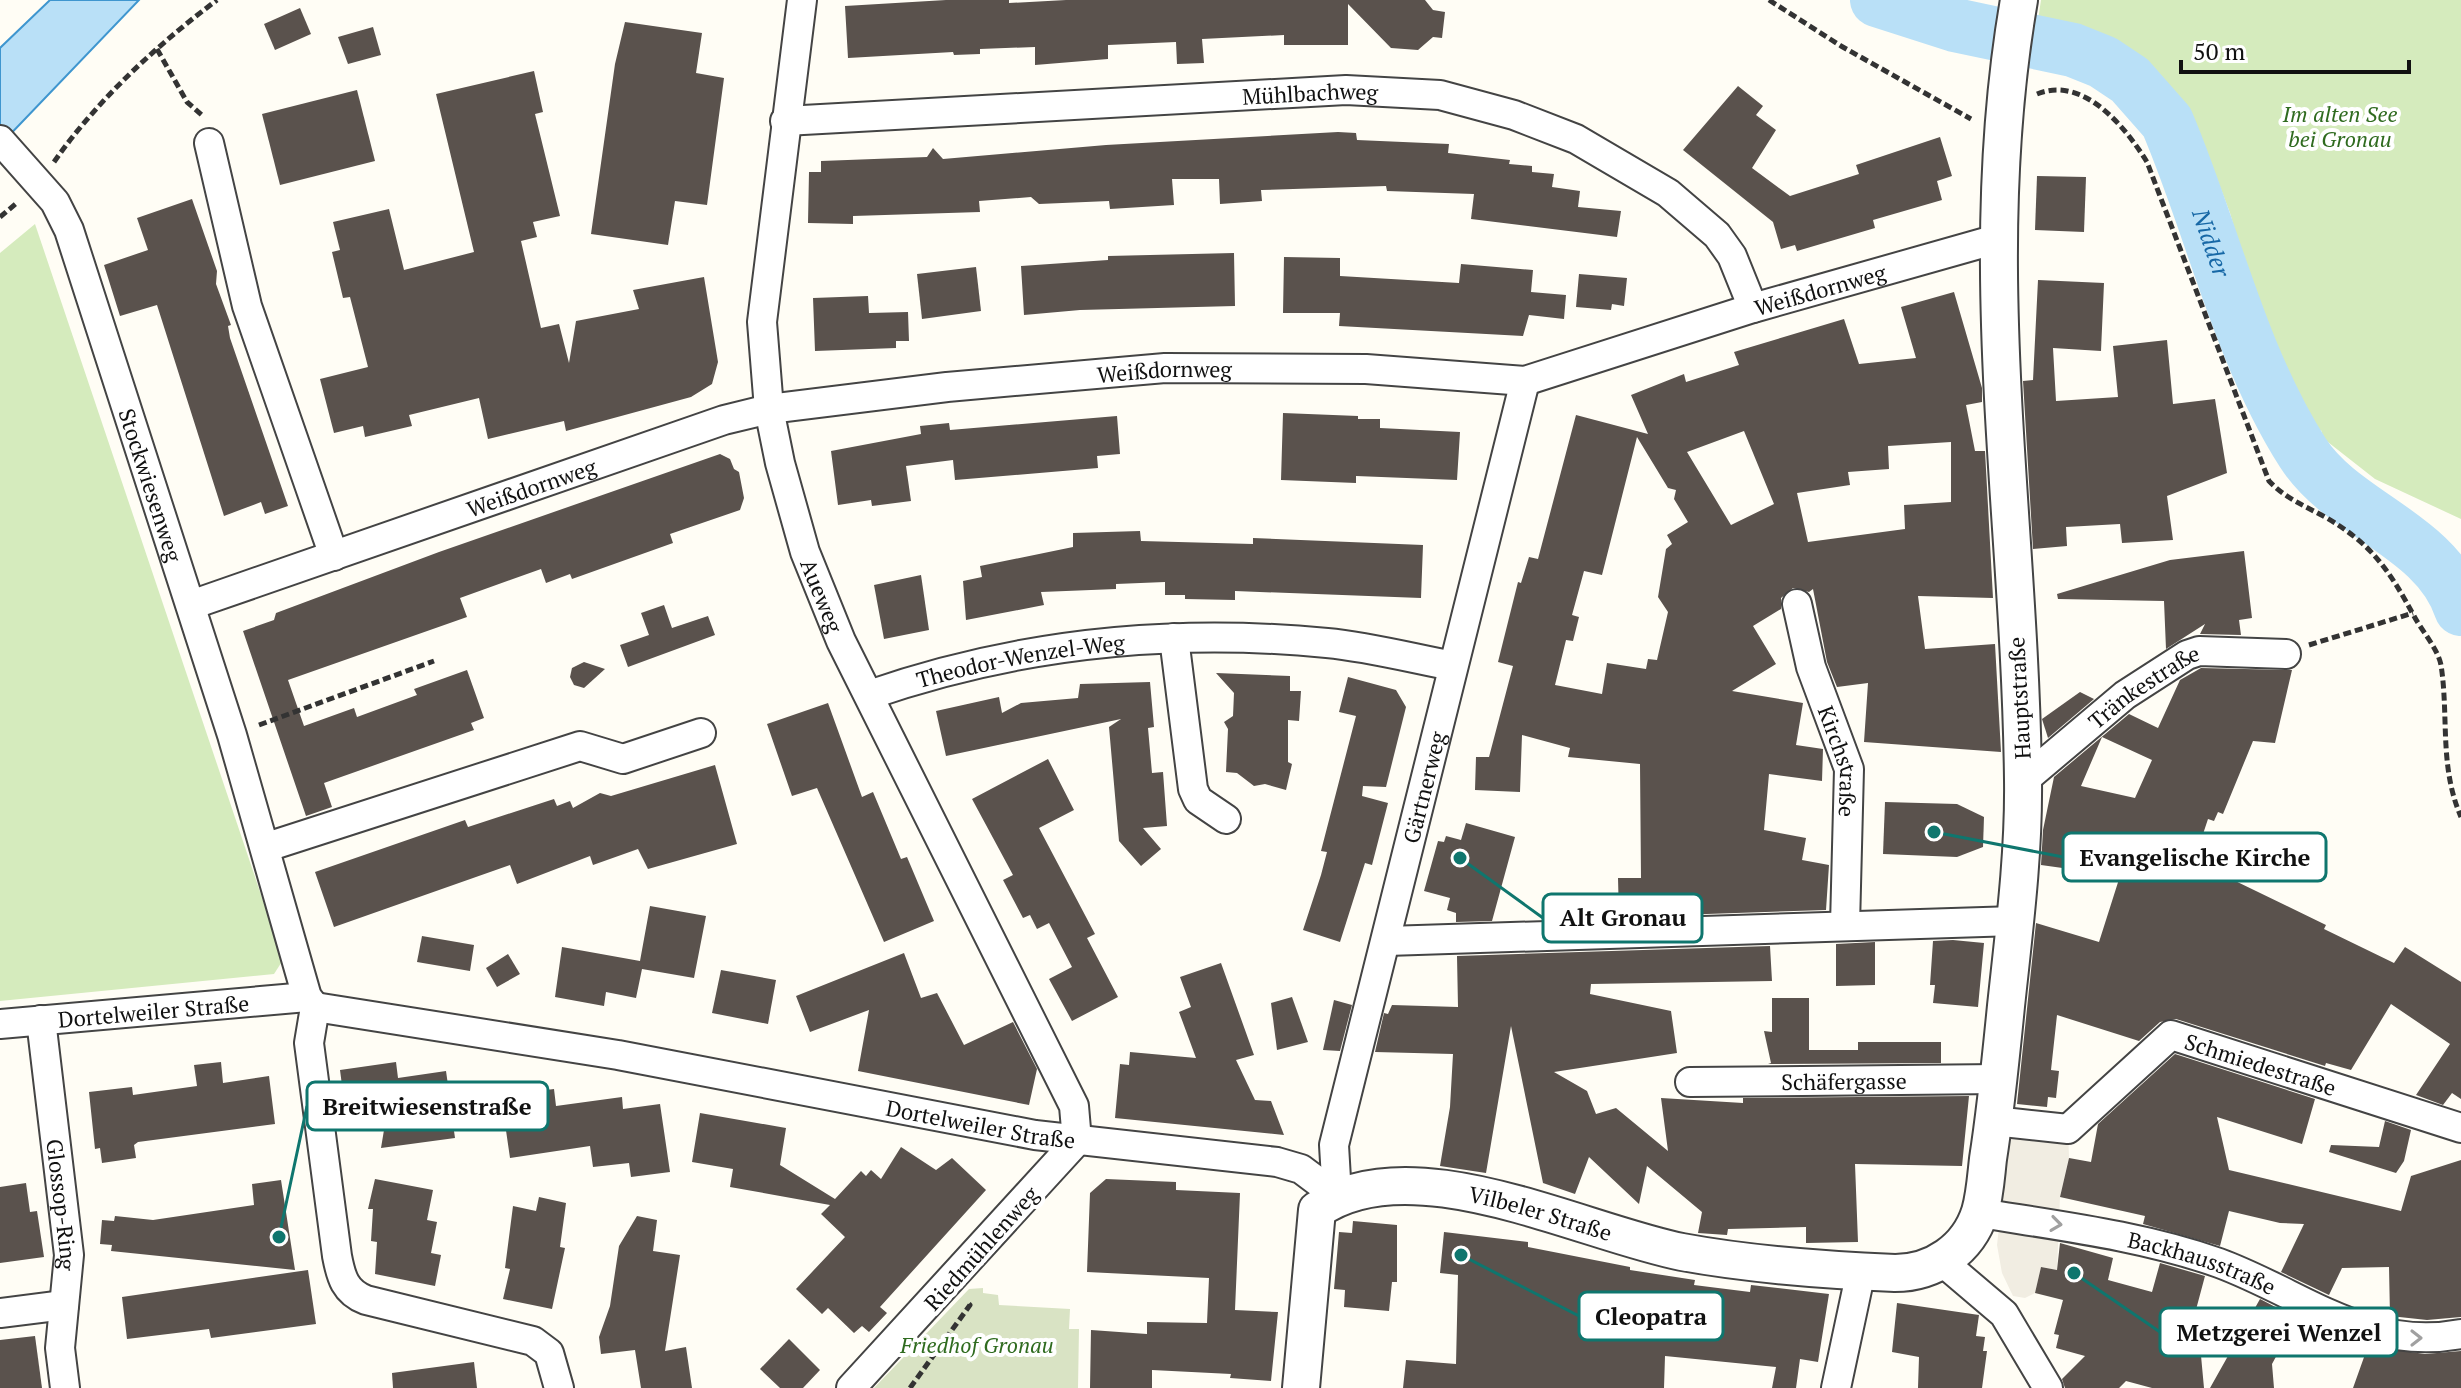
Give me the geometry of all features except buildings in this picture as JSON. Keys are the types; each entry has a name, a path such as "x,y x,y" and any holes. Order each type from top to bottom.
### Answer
{"street":[{"name":"Aueweg","path":"802,0 762,322 769,409 794,520 814,579 869,695 1074,1106 1077,1141"},
{"name":"Hauptstraße","path":"1944,1263 1980,1213 1994,1121 2015,921 2023,781 2001,399 1997,239 2002,133 2019,0"},
{"name":"Mühlbachweg","path":"785,121 1346,90 1440,95 1514,115 1576,139 1668,193 1717,235 1732,256 1753,308"},
{"name":"Stockwiesenweg","path":"0,140 55,202 69,230 232,735 311,1002"},
{"path":"209,143 247,306 334,556"},
{"name":"Weißdornweg","path":"191,605 724,420 769,409 947,387 1165,368 1351,368 1525,381 1753,308 1997,239"},
{"name":"Gärtnerweg","path":"1337,1196 1334,1145 1525,381"},
{"name":"Kirchstraße","path":"1797,604 1811,667 1849,769 1845,925"},
{"path":"1174,638 1193,789 1198,800 1226,819"},
{"name":"Theodor-Wenzel-Weg","path":"869,695 922,677 1026,653 1174,638 1329,643 1453,666"},
{"name":"Tränkestraße","path":"2023,781 2125,695 2187,655 2199,651 2286,654"},
{"path":"267,847 580,746 623,759 701,733"},
{"path":"1387,941 2015,921"},
{"path":"311,1002 309,1043 337,1256 346,1287 353,1295 366,1300 533,1341 549,1353 559,1388"},
{"name":"Dortelweiler Straße","path":"0,1024 311,1002 368,1017 476,1015 618,1055 1077,1141 1277,1162 1301,1169 1337,1196"},
{"name":"Glossop-Ring","path":"41,1020 69,1255 60,1348 65,1388"},
{"name":"Schmiedestraße","path":"1994,1121 2068,1129 2171,1035 2461,1128"},
{"name":"Schäfergasse","path":"1690,1082 1999,1079"},
{"name":"Riedmühlenweg","path":"851,1388 948,1286 1077,1141"},
{"name":"Vilbeler Straße","path":"1337,1196 1365,1187 1403,1185 1485,1196 1680,1252 1743,1262 1912,1273 1944,1263"},
{"path":"1301,1388 1317,1210 1337,1196"},
{"name":"Backhausstraße","path":"1980,1213 2085,1228 2218,1263 2348,1322 2399,1338 2461,1334"},
{"path":"1944,1263 2004,1314 2048,1388"},
{"path":"1836,1388 1861,1271"},
{"path":"0,1313 64,1305"}],"path":[{"path":"36,178 157,49 217,0"},
{"path":"1769,0 1841,46 2002,133"},
{"path":"157,49 187,102 202,114 209,143"},
{"path":"2032,98 2048,91 2067,92 2095,103 2117,120 2134,141 2147,162 2269,481 2298,504 2354,538 2381,561 2399,584 2441,662 2443,738 2454,800 2461,817"},
{"path":"2286,654 2349,630 2413,613"},
{"path":"232,735 434,661"},
{"path":"910,1388 970,1305 948,1286"}],"green space":[{"name":"Im alten See bei Gronau","path":"2041,0 2461,0 2461,519 2375,479 2324,439 2321,430 2315,434 2267,342 2230,213 2197,126 2166,82 2131,52 2103,35 2037,27"},
{"path":"35,224 283,960 274,974 0,1001 0,253"},
{"name":"Friedhof Gronau","path":"983,1288 983,1293 998,1295 999,1305 1070,1309 1069,1329 1079,1329 1078,1388 874,1388 969,1289"}],"shaded area":[{"path":"2011,1123 2068,1129 2069,1157 2060,1197 2057,1270 2041,1267 2035,1293 2025,1298 2013,1296 2002,1273 1997,1245"}],"water":[{"path":"50,0 139,0 0,145 0,48"}],"waterway":[{"name":"Nidder","path":"1877,0 1955,25 2073,50 2103,62 2130,80 2167,122 2244,333 2261,374 2303,453 2341,493 2411,543 2432,562 2449,584 2461,609"}],"place":[{"name":"Evangelische Kirche","path":"1934,832"},
{"name":"Alt Gronau","path":"1460,858"},
{"name":"Breitwiesenstraße","path":"279,1237"},
{"name":"Cleopatra","path":"1461,1255"},
{"name":"Metzgerei Wenzel","path":"2074,1273"}]}
